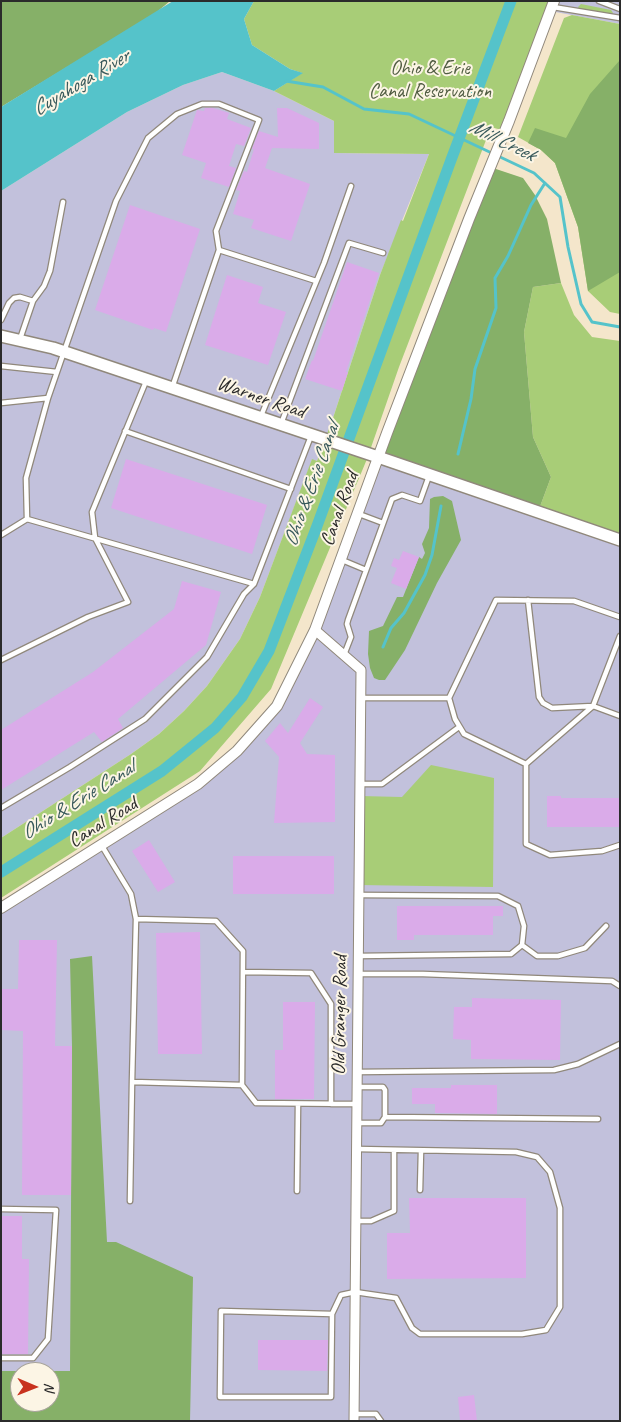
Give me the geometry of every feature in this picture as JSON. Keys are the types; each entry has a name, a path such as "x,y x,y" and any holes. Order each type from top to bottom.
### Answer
{"main road":[{"name":"Warner Road","path":"1,336 65,352 147,379 620,540"}],"street":[{"name":"Canal Road","path":"1,908 198,784 237,751 277,706 315,630 358,513 373,455 486,179 553,4"},
{"name":"Old Granger Road","path":"315,630 361,670 354,1417"}],"lane":[{"path":"599,1 620,9"},
{"path":"553,4 620,18"},
{"path":"28,520 26,478 48,398 116,201 148,138 177,114 202,104 219,104 259,120 216,231 219,250 172,388"},
{"path":"261,418 316,281 351,186"},
{"path":"20,340 33,300 44,286 50,270 63,202"},
{"path":"280,424 349,243 383,253"},
{"path":"219,250 316,281"},
{"path":"1,320 9,303 14,298 20,297 33,300"},
{"path":"1,366 58,372"},
{"path":"1,660 88,617 128,602 95,538 92,512 147,379"},
{"path":"1,403 48,398"},
{"path":"125,431 290,490"},
{"path":"1,808 145,719 207,657 244,594 254,584 312,435"},
{"path":"344,656 351,636 348,620 392,499 402,495 420,501 430,474"},
{"path":"358,513 383,523"},
{"path":"1,535 28,520 254,584"},
{"path":"341,560 366,570"},
{"path":"526,764 464,734 455,719 449,698 496,600 574,601 620,617"},
{"path":"528,600 539,697 543,703 552,708 593,706 620,716"},
{"path":"620,636 593,706 526,764 526,844 550,855 602,851 620,845"},
{"path":"361,698 449,698"},
{"path":"360,784 382,784 459,727"},
{"path":"101,844 131,894 136,919 130,1201"},
{"path":"358,956 512,954 522,945 524,926 518,906 498,896 359,895"},
{"path":"136,919 216,921 243,951 242,1085 256,1104 357,1104"},
{"path":"522,945 537,956 558,956 585,948 606,926"},
{"path":"243,972 311,973 331,1004 331,1104"},
{"path":"358,974 423,974 612,982 620,986"},
{"path":"357,1072 554,1070 578,1064 620,1044"},
{"path":"132,1082 242,1085"},
{"path":"357,1087 383,1087 386,1090 385,1117 381,1124 357,1123"},
{"path":"297,1191 298,1104"},
{"path":"385,1117 598,1119"},
{"path":"332,1314 221,1311 220,1397 331,1397 332,1314 341,1295 355,1292 396,1298 412,1328 420,1334 522,1334 546,1330 560,1307 560,1208 550,1172 537,1157 516,1152 356,1150"},
{"path":"356,1221 371,1221 394,1211 394,1150"},
{"path":"420,1190 421,1151"},
{"path":"1,1209 56,1210 48,1339 33,1358 1,1358"},
{"path":"354,1417 376,1414 381,1421"}],"shaded area":[{"path":"554,1 620,1 620,24 550,11"},
{"path":"222,72 274,91 334,121 334,153 429,154 380,275 317,461 312,460 260,597 240,639 207,686 159,734 1,838 1,191 127,112 183,85"},
{"path":"378,457 620,540 620,1421 1,1421 1,908 198,784 277,706 315,631"}],"green space":[{"path":"1,1 170,1 152,16 1,107"},
{"name":"Ohio & Erie Canal Reservation","path":"254,1 554,1 505,131 491,127 399,367 367,459 271,689 200,771 1,898 1,838 159,734 207,686 240,639 260,597 312,459 317,461 380,275 429,154 334,153 334,121 274,91 302,73 290,69 252,45 244,19"},
{"path":"581,4 611,10 613,13 610,16 580,10 578,7"},
{"name":"Ohio & Erie Canal Reservation","path":"572,15 620,24 620,314 610,312 588,291 578,227 555,163 541,150 518,137 564,18"},
{"path":"620,60 620,272 588,291 578,227 555,163 541,150 528,143 535,128 566,138 590,94"},
{"path":"490,167 523,178 535,195 547,219 561,283 533,287 524,332 533,437 551,477 538,512 378,457"},
{"path":"561,283 574,315 592,337 620,341 620,540 538,512 551,477 533,437 524,332 533,287"},
{"path":"443,496 452,501 461,540 437,583 405,650 385,680 379,680 374,678 370,668 368,654 369,631 383,626 397,597 403,597 419,557 422,559 425,553 422,544 429,528 430,499"},
{"path":"431,765 494,778 493,887 359,885 360,796 402,797"},
{"path":"92,956 107,1242 116,1242 193,1277 190,1421 1,1421 1,1371 10,1371 10,1412 60,1412 60,1371 70,1371 72,1046 70,959"}],"water":[{"name":"Cuyahoga River","path":"173,1 254,1 244,19 252,45 290,69 303,73 274,91 222,72 183,85 127,112 1,191 1,107"}],"building":[{"path":"205,108 213,108 229,113 227,119 251,128 244,146 236,144 229,166 236,168 229,187 201,178 206,163 182,155 197,110 204,111"},
{"path":"277,108 287,108 319,123 319,149 272,148 265,168 310,184 291,241 251,228 254,220 233,214 240,191 236,190 244,171 247,172 254,149 252,149 259,131 278,137"},
{"path":"130,205 200,229 166,332 154,328 153,330 95,310"},
{"path":"347,262 379,273 346,372 348,372 342,391 305,379"},
{"path":"227,275 263,287 258,303 286,312 268,365 205,345"},
{"path":"126,459 267,505 252,554 111,508"},
{"path":"403,551 419,557 406,589 391,583 397,568 391,566 394,558 399,560"},
{"path":"182,581 221,592 206,645 118,719 123,728 102,742 94,732 1,790 1,730 93,672 174,609"},
{"path":"310,698 323,707 300,743 307,754 335,755 335,822 274,823 279,757 265,741 280,723 288,733"},
{"path":"547,796 561,796 561,798 620,798 620,827 547,827"},
{"path":"149,840 175,882 158,892 132,851"},
{"path":"233,856 334,856 334,894 233,894"},
{"path":"397,906 503,906 503,916 493,916 493,935 414,935 414,940 397,940"},
{"path":"200,932 202,1054 158,1054 156,933"},
{"path":"19,940 57,940 55,1046 72,1046 71,1195 22,1195 23,1031 1,1030 1,989 18,989"},
{"path":"472,998 561,1000 560,1060 471,1059 471,1040 453,1039 454,1007 472,1007"},
{"path":"283,1002 315,1002 314,1099 275,1099 275,1050 283,1050"},
{"path":"451,1085 497,1085 497,1114 435,1113 435,1104 412,1104 412,1088 451,1088"},
{"path":"409,1198 526,1198 526,1278 387,1279 387,1233 410,1233"},
{"path":"1,1216 22,1216 22,1259 29,1259 28,1354 1,1354"},
{"path":"258,1340 328,1340 327,1371 258,1370"},
{"path":"474,1395 477,1421 460,1421 458,1397"}],"waterway":[{"name":"Ohio & Erie Canal","path":"1,872 162,771 215,728 242,697 269,651 511,1"},
{"name":"Mill Creek","path":"286,81 323,87 364,109 409,114 534,173 560,197 568,247 581,304 592,322 620,327"},
{"path":"458,454 471,399 475,369 496,308 495,278 508,256 531,205 545,183"},
{"path":"383,647 391,628 404,613 425,575 432,555 441,506"}]}
